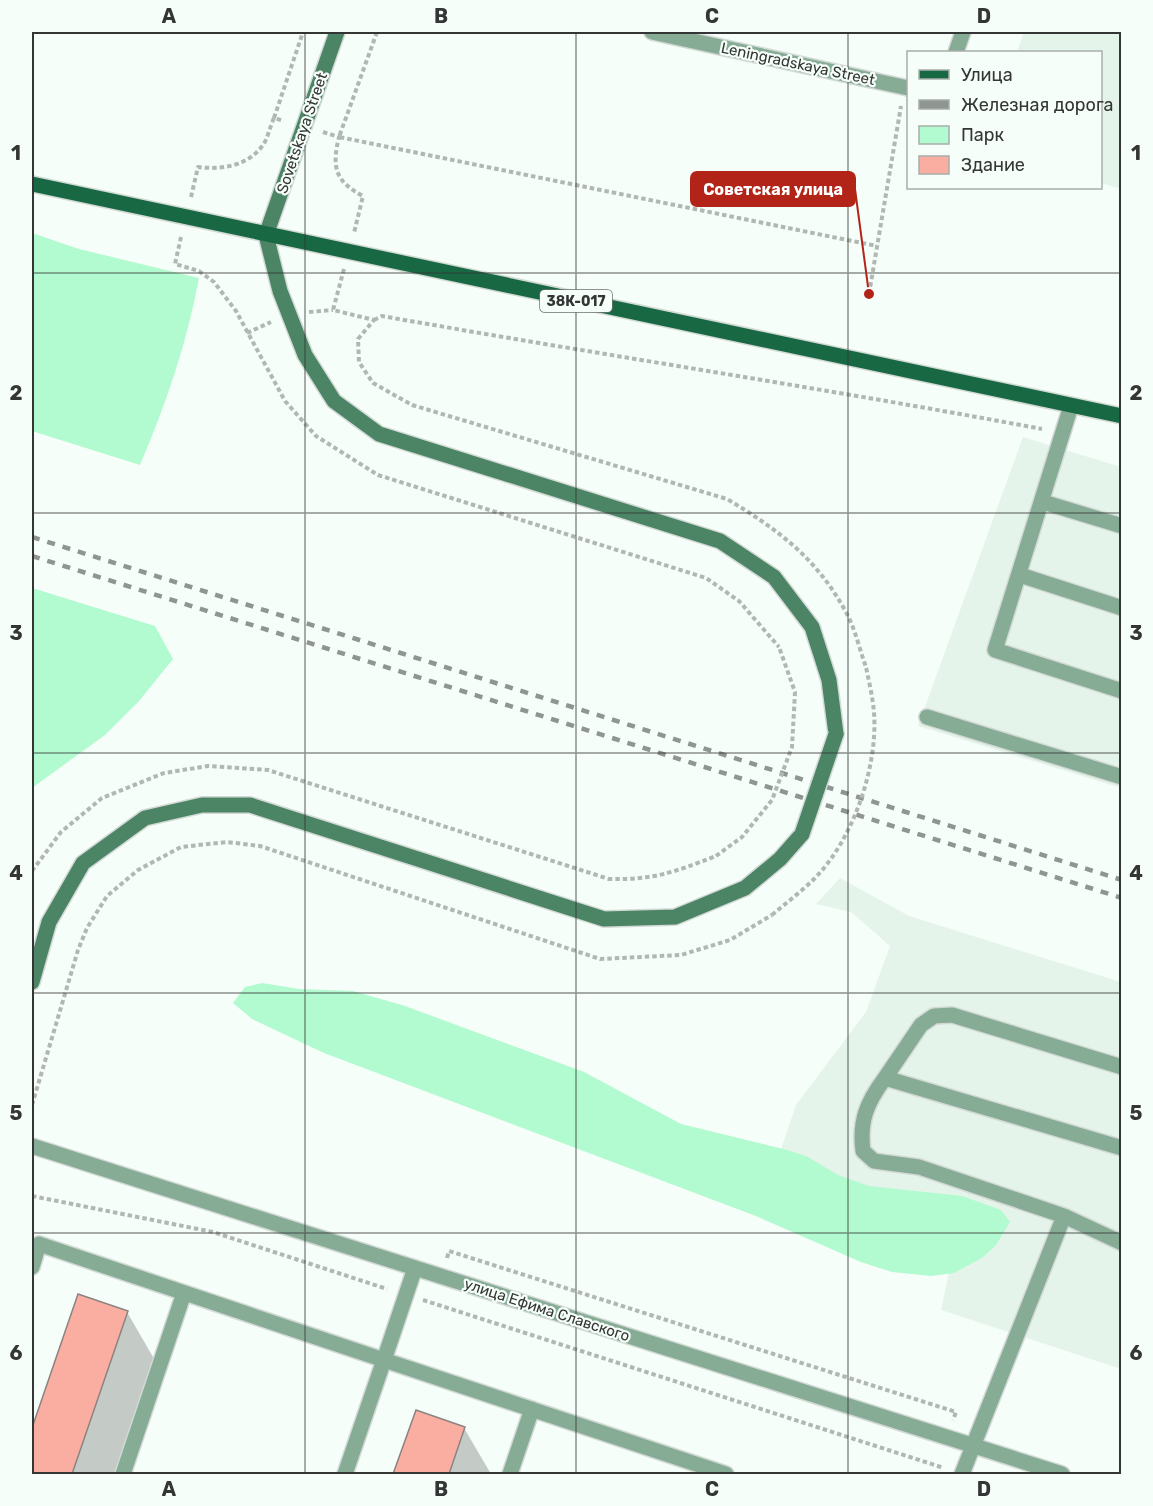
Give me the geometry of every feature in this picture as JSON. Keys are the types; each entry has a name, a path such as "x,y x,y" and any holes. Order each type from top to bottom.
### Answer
{"main road":[{"name":"38К-017","path":"32,184 1122,416"}],"street":[{"name":"Sovetskaya Street","path":"266,235 337,32"},
{"name":"Leningradskaya Street","path":"652,32 907,88"},
{"path":"956,51 963,32"},
{"path":"32,982 49,922 83,863 145,818 202,805 250,805 604,919 675,917 745,888 780,859 802,834 836,734 830,680 812,627 774,577 720,541 379,434 334,401 305,355 280,291 266,235"},
{"path":"1071,406 1043,502 995,650 1122,691"},
{"path":"1043,502 1122,526"},
{"path":"1020,575 1122,608"},
{"path":"927,717 1122,777"},
{"path":"1122,1067 952,1015 934,1016 921,1025 871,1096 861,1120 863,1151 874,1161 920,1167 1064,1216 1102,1236 1122,1243"},
{"path":"885,1078 1122,1148"},
{"name":"улица Ефима Славского","path":"32,1146 1062,1474"},
{"path":"962,1474 1064,1216"},
{"path":"32,1267 39,1244 726,1474"},
{"path":"345,1474 415,1268"},
{"path":"123,1474 184,1293"},
{"path":"510,1474 532,1410"}],"path":[{"path":"303,32 263,145 243,162 218,170 198,167 175,264 199,271 214,282 236,311 285,401 316,436 378,475 706,578 740,601 779,647 795,692 792,747 772,800 742,837 716,856"},
{"path":"374,320 333,310 363,196 349,189 338,176 334,159 339,137 377,32"},
{"path":"869,294 907,88"},
{"path":"274,118 339,137 877,246"},
{"path":"32,1106 87,928 107,896 138,870 181,848 227,842 260,846 600,959 681,955 730,940 772,915 816,877 848,832 866,782 874,714 866,668 848,616 804,552 770,524 727,499 412,405 373,383 358,362 358,339 374,320 382,316 624,359 866,396 1064,433"},
{"path":"32,1196 213,1233 962,1474"}],"shaded area":[{"path":"1024,32 1121,32 1121,189 1102,183 1102,51 1017,51"},
{"path":"1023,437 1121,467 1121,788 918,726"},
{"path":"840,878 909,916 1121,982 1121,1369 941,1310 955,1244 770,1182 796,1105 866,1012 890,946 851,912 816,904"}],"green space":[{"path":"32,233 79,249 199,278 175,373 140,465 32,431"},
{"path":"32,588 155,626 173,659 139,701 105,735 32,788"},
{"path":"262,983 299,989 353,991 405,1006 584,1072 681,1124 806,1156 838,1175 869,1186 962,1196 1001,1210 1010,1222 996,1245 982,1258 954,1273 931,1276 892,1272 861,1262 756,1216 324,1053 252,1019 233,1003 245,987"}],"building":[{"path":"78,1294 128,1311 72,1474 32,1474 32,1428"},
{"path":"416,1410 465,1427 449,1474 393,1474"}],"railway":[{"path":"32,537 1122,880"},
{"path":"32,556 1122,898"}],"place":[{"name":"Советская улица","path":"869,294"}]}
